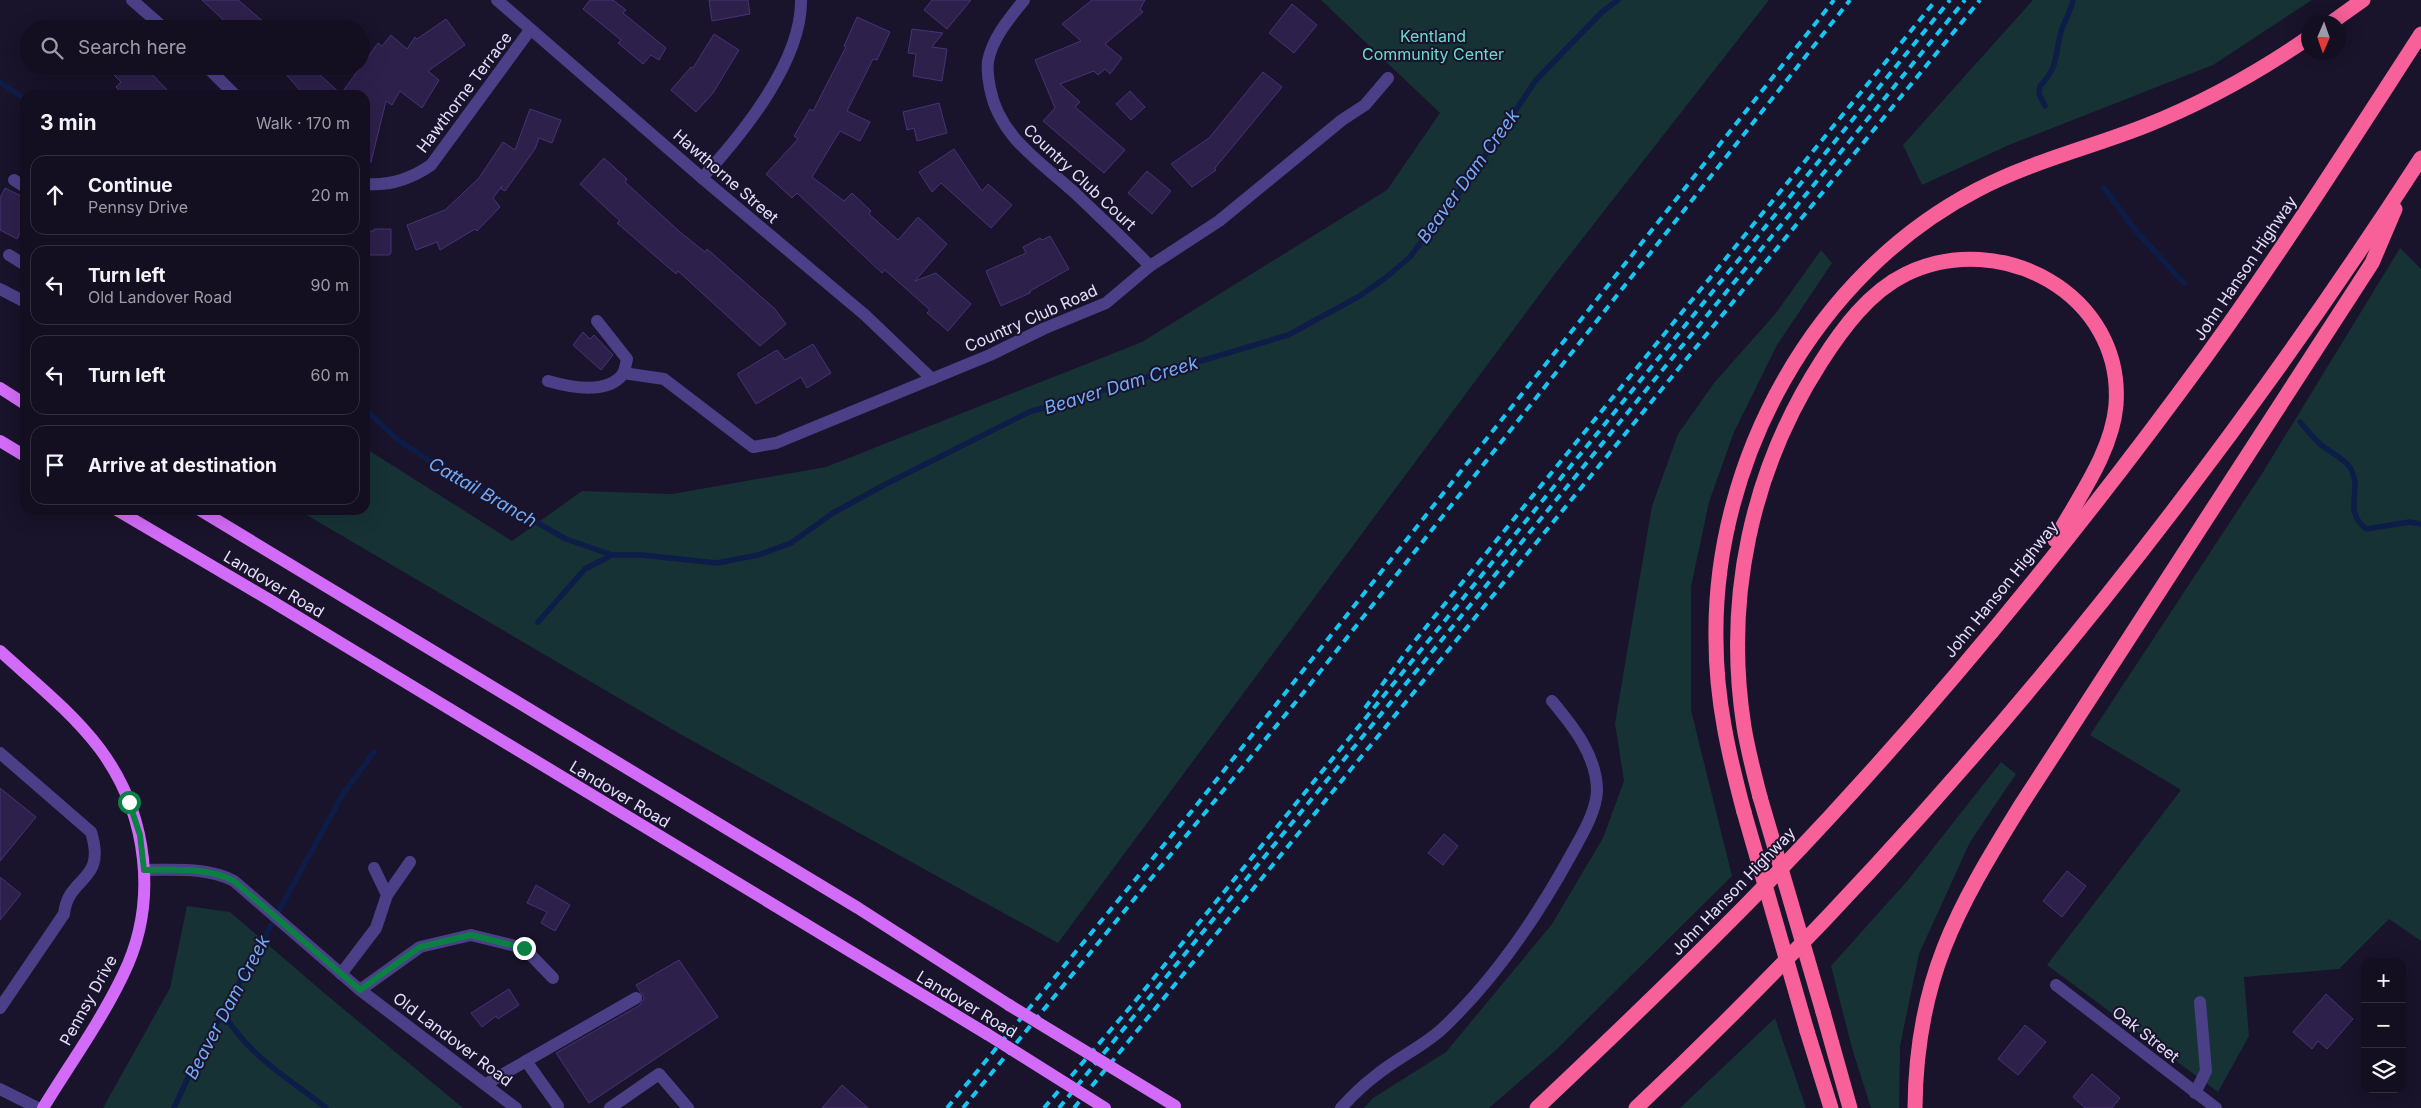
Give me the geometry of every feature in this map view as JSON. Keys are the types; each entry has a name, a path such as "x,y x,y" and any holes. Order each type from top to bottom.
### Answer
{"highway":[{"path":"2342,15 2363,0"},
{"name":"John Hanson Highway","path":"1537,1108 1630,1020 1749,902 1856,787 2030,585 2208,354 2327,178 2421,34"},
{"path":"1831,1108 1744,812 1726,742 1717,672 1716,612 1722,559 1735,498 1758,433 1796,360 1826,318 1863,274 1904,237 1974,191 2019,170 2113,138 2182,110 2252,74 2301,42"},
{"path":"1636,1108 1769,977 1836,906 1968,762 2041,676 2108,594 2233,430 2328,296 2421,158"},
{"path":"1915,1108 1916,1056 1933,975 1950,931 1967,895 2022,805 2372,263 2411,173"},
{"path":"1850,1108 1760,797 1744,729 1739,674 1738,623 1747,543 1763,481 1794,408 1841,334 1855,316 1887,285 1923,267 1945,261 1976,258 2008,262 2040,275 2056,285 2085,311 2098,330 2112,362 2116,393 2114,423 2109,438 2094,471 2030,585"}],"main road":[{"path":"0,388 20,401"},
{"path":"0,441 20,453"},
{"name":"Landover Road","path":"125,515 273,602 987,1034 1105,1108"},
{"name":"Landover Road","path":"208,515 858,908 1009,1005 1176,1107"},
{"name":"Pennsy Drive","path":"0,651 87,733 111,765 138,827 144,870 140,923 124,974 98,1020 43,1108"}],"street":[{"path":"132,0 155,20"},
{"name":"Hawthorne Street","path":"497,0 702,178 866,315 932,379"},
{"path":"702,178 734,141 789,56 799,29 801,0"},
{"name":"Country Club Court","path":"1024,0 998,34 988,61 989,84 999,119 1012,137 1033,158 1074,193 1150,266"},
{"name":"Hawthorne Terrace","path":"370,184 394,182 416,175 431,165 530,30"},
{"path":"215,75 230,90"},
{"name":"Country Club Road","path":"623,374 664,379 753,447 776,443 932,379 1106,303 1150,266 1219,220 1342,120 1365,105 1388,78"},
{"path":"14,180 20,184"},
{"path":"9,255 20,262"},
{"path":"0,289 20,299"},
{"path":"548,381 572,387 608,385 623,374 628,359 597,321"},
{"path":"1341,1108 1374,1076 1440,1030 1466,1005 1536,914 1578,842 1590,818 1597,792 1595,771 1570,723 1552,701"},
{"path":"0,753 91,832 96,850 95,866 65,902 64,914 0,1008"},
{"path":"341,974 376,928 387,895 410,862"},
{"path":"374,868 387,895"},
{"name":"Old Landover Road","path":"144,870 213,873 234,881 360,990 516,1108"},
{"path":"360,990 420,947 471,935 524,948 553,978"},
{"name":"Oak Street","path":"2056,985 2216,1108"},
{"path":"486,1084 636,998"},
{"path":"2195,1093 2206,1072 2200,1002"},
{"path":"526,1061 558,1106"},
{"path":"611,1108 659,1074 688,1108"},
{"path":"0,1089 38,1108"}],"green space":[{"name":"Kentland Community Center","path":"1321,0 1769,0 1554,275 1058,943 680,734 307,515 370,515 370,451 512,541 582,491 672,494 826,467 1142,342 1387,190 1440,113"},
{"path":"2033,0 2312,0 2213,65 2009,145 1922,185 1903,145"},
{"path":"2400,248 2421,269 2421,941 2389,919 2339,969 2244,977 2249,1036 2218,1092 2047,965 2181,790 2090,735 2263,472"},
{"path":"1821,250 1832,263 1777,345 1734,432 1709,502 1691,587 1691,710 1732,876 1556,1050 1489,1108 1364,1108 1373,1098 1446,1052 1552,924 1603,838 1624,781 1615,723 1652,506 1678,434 1714,383 1776,313"},
{"path":"2001,762 2016,774 1970,842 1919,954 1900,1046 1899,1108 1871,1108 1852,1048 1831,966 1908,880"},
{"path":"187,906 230,912 463,1108 103,1108 170,988"},
{"path":"1775,1018 1806,1108 1680,1108"}],"building":[{"path":"202,0 238,0 261,20 223,20"},
{"path":"590,0 613,0 626,10 623,13 666,48 659,60 651,55 643,64 618,43 621,40 583,9"},
{"path":"709,0 748,0 750,14 712,21"},
{"path":"932,0 971,0 947,29 924,10"},
{"path":"1092,0 1145,0 1140,9 1143,12 1105,44 1122,58 1110,74 1105,69 1098,75 1094,71 1060,84 1080,102 1075,107 1125,150 1104,173 1043,121 1055,108 1035,60 1081,41 1062,24"},
{"path":"1292,4 1317,25 1294,53 1269,33"},
{"path":"857,17 890,32 877,60 873,59 847,111 870,122 860,141 840,131 812,177 844,201 852,193 871,211 869,214 898,240 918,217 947,244 915,281 936,273 971,304 948,331 927,313 930,310 885,270 882,273 797,193 792,198 766,174 798,139 794,136 810,109 813,111 846,47 844,46"},
{"path":"446,19 465,45 428,71 439,80 422,108 400,91 392,105 386,101 370,162 370,90 344,90 355,75 370,75 370,54 378,43 382,46 391,35 407,49 415,37 417,39"},
{"path":"912,29 943,33 932,47 947,49 942,81 913,76 916,54 908,53"},
{"path":"714,34 739,50 713,93 696,112 671,90 691,67 693,68"},
{"path":"1263,72 1282,87 1215,168 1216,170 1192,187 1171,164 1209,138"},
{"path":"114,75 153,75 167,90 119,90 116,87 121,82"},
{"path":"287,75 320,75 337,90 300,90"},
{"path":"1130,91 1145,107 1131,120 1116,104"},
{"path":"939,103 947,133 917,141 914,128 907,130 903,112"},
{"path":"530,109 561,120 552,143 539,138 535,149 505,191 501,189 502,186 493,198 500,207 477,231 475,229 440,250 437,242 416,250 407,225 445,210 479,178 503,142 515,150"},
{"path":"954,149 982,191 988,184 1012,205 991,228 941,183 932,192 919,172"},
{"path":"604,158 627,179 625,182 680,232 705,252 707,249 775,309 786,324 760,346 678,271 676,274 617,223 620,221 580,184"},
{"path":"1147,171 1171,191 1152,214 1128,193"},
{"path":"5,188 20,196 20,233 17,239 0,230 0,198"},
{"path":"374,229 391,229 391,253 389,255 370,255 370,231 374,231"},
{"path":"1050,236 1069,269 1030,291 1030,293 1001,306 986,271 1026,253 1023,247 1040,238 1042,240"},
{"path":"583,332 590,339 594,335 613,355 601,370 573,345"},
{"path":"813,344 831,373 807,388 801,377 756,404 737,374 777,350 785,360"},
{"path":"0,788 36,817 0,861"},
{"path":"1444,834 1458,846 1443,865 1428,853"},
{"path":"2067,871 2086,886 2062,917 2043,901"},
{"path":"0,877 21,894 0,920"},
{"path":"536,885 570,905 555,931 541,923 547,912 527,903"},
{"path":"679,960 718,1017 589,1103 556,1053 640,1005 644,998 636,985"},
{"path":"509,989 519,1005 498,1019 496,1016 482,1027 471,1013"},
{"path":"2326,994 2353,1019 2327,1049 2318,1041 2312,1049 2293,1032"},
{"path":"2025,1025 2046,1042 2018,1075 1998,1059"},
{"path":"2092,1074 2120,1098 2112,1108 2085,1108 2073,1097"},
{"path":"842,1085 868,1108 822,1108"}],"waterway":[{"name":"Beaver Dam Creek","path":"538,622 585,569 612,555 642,555 717,563 758,555 791,543 833,513 884,485 1029,412 1288,335 1358,297 1384,279 1410,257 1472,175 1536,80 1602,12 1618,0"},
{"path":"2045,106 2039,94 2040,86 2054,65 2062,29 2073,0"},
{"name":"Cattail Branch","path":"0,82 20,96"},
{"path":"2104,188 2136,231 2184,283"},
{"name":"Cattail Branch","path":"370,414 397,439 440,468 566,539 612,555"},
{"path":"2300,422 2318,442 2344,461 2351,469 2355,485 2355,514 2359,522 2366,529 2410,522 2421,524"},
{"name":"Beaver Dam Creek","path":"174,1108 192,1069 343,794 374,752"},
{"path":"223,1013 234,1029 257,1054 326,1108"}],"railway":[{"path":"947,1108 1191,812 1834,0"},
{"path":"963,1108 1304,692 1850,0"},
{"path":"1365,708 1409,648 1936,0"},
{"path":"1044,1108 1132,1005 1950,0"},
{"path":"1059,1108 1965,0"},
{"path":"1074,1108 1980,0"}],"route":[{"path":"129,802 140,835 144,870 189,870 225,876 243,887 305,944 360,990 420,947 471,935 524,948"}]}
